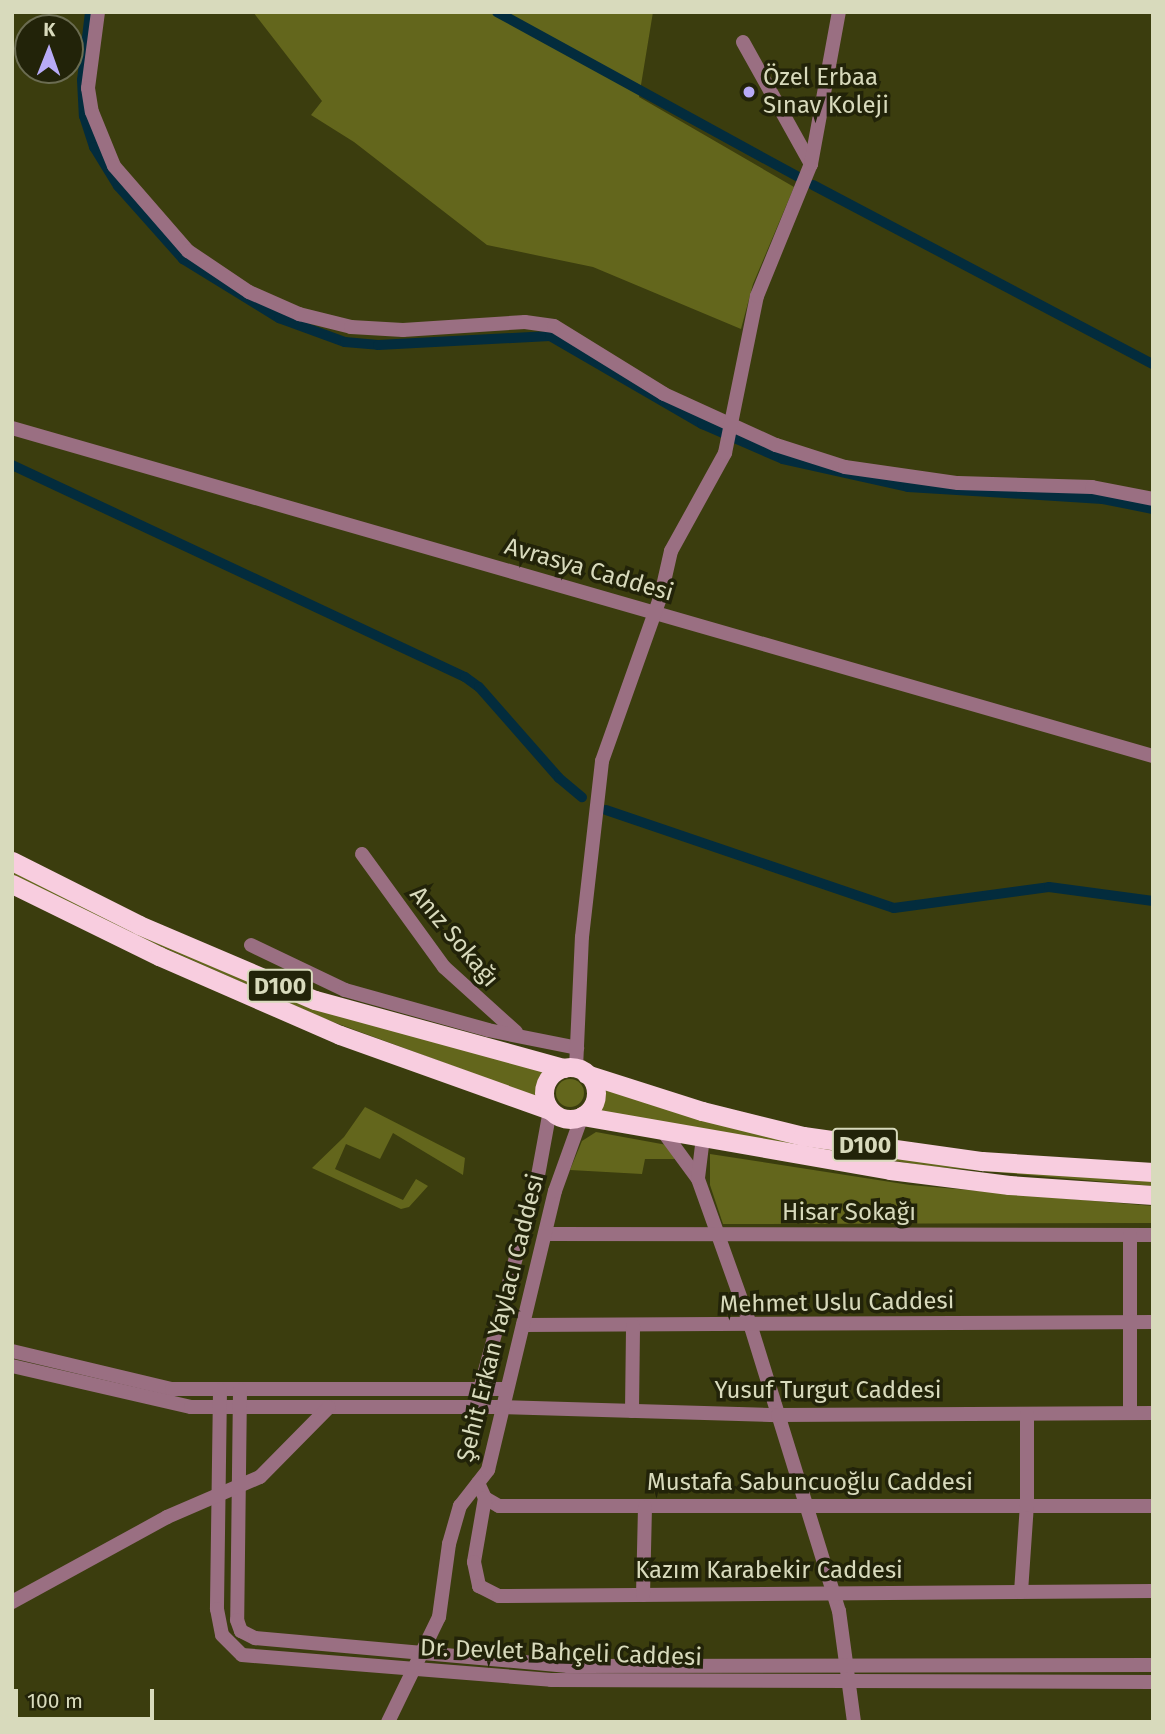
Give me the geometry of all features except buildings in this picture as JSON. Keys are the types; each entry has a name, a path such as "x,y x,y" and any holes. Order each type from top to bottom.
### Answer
{"highway":[{"name":"D100","path":"12,861 151,931 304,996 575,1070 702,1111 803,1136 1020,1164 1153,1172"},
{"name":"D100","path":"12,884 159,956 340,1035 550,1110"},
{"path":"575,1070 595,1096 582,1116 565,1119 550,1110 545,1085 575,1070"},
{"name":"D100","path":"582,1116 703,1140 961,1180 1153,1195"}],"street":[{"path":"98,12 88,88 102,141 132,192 170,234 213,269 299,314 351,327 424,329 525,321 554,326 664,394 732,426 818,460 878,474 1092,488 1153,499"},
{"path":"575,1070 598,782 611,730 655,612 671,551 725,453 757,296 811,164 839,12"},
{"path":"743,42 811,164"},
{"name":"Avrasya Caddesi","path":"12,428 1153,756"},
{"name":"Anız Sokağı","path":"362,854 444,967 493,1016 524,1037"},
{"path":"251,945 345,990 524,1037 577,1048"},
{"name":"Şehit Erkan Yaylacı Caddesi","path":"480,1389 542,1163 550,1110"},
{"name":"Şehit Erkan Yaylacı Caddesi","path":"388,1722 439,1617 454,1523 464,1498 488,1470 545,1234 582,1116"},
{"path":"666,1133 698,1179 751,1327 834,1594 848,1667 854,1722"},
{"path":"698,1179 703,1140"},
{"name":"Hisar Sokağı","path":"545,1234 719,1237 1153,1235"},
{"path":"1130,1235 1130,1413"},
{"name":"Mehmet Uslu Caddesi","path":"523,1325 751,1327 1153,1322"},
{"path":"632,1411 633,1326"},
{"path":"12,1351 172,1389 507,1389"},
{"name":"Yusuf Turgut Caddesi","path":"12,1366 165,1404 220,1407 503,1407 778,1415 1153,1413"},
{"name":"Dr. Devlet Bahçeli Caddesi","path":"220,1390 218,1625 234,1648 257,1659 551,1680 1153,1682"},
{"name":"Dr. Devlet Bahçeli Caddesi","path":"240,1390 237,1620 241,1631 255,1638 568,1666 1153,1665"},
{"path":"12,1602 80,1562 239,1488 272,1468 329,1407"},
{"path":"1021,1592 1027,1505 1027,1414"},
{"path":"478,1483 485,1498"},
{"name":"Mustafa Sabuncuoğlu Caddesi","path":"485,1498 499,1506 1153,1506"},
{"name":"Kazım Karabekir Caddesi","path":"485,1498 474,1562 480,1586 487,1594 1153,1591"},
{"path":"643,1595 645,1507"}],"shaded area":[{"path":"253,12 653,12 639,97 794,187 753,284 741,329 593,267 487,245 354,142 311,115 322,101"},
{"path":"12,868 336,1015 543,1069 537,1097 325,1019 113,925 12,875"},
{"path":"570,1079 580,1083 584,1093 580,1103 570,1107 560,1103 556,1093 560,1083"},
{"path":"601,1086 725,1126 1153,1180 1153,1186 927,1166 595,1114"},
{"path":"365,1107 465,1158 463,1175 393,1133 380,1159 346,1144 335,1169 403,1200 416,1179 428,1186 409,1207 401,1209 312,1168 344,1137"},
{"path":"596,1132 667,1145 675,1159 645,1159 642,1174 570,1170 582,1141"},
{"path":"710,1154 910,1185 1153,1206 1153,1223 723,1224 710,1185"}],"waterway":[{"path":"90,12 82,80 84,116 94,147 118,186 183,259 279,318 345,342 378,345 550,336 702,424 783,459 908,487 1103,499 1153,509"},
{"path":"497,12 798,177"},
{"path":"813,185 1153,364"},
{"path":"12,465 465,677 479,687 559,778 582,797"},
{"path":"606,810 894,908 1049,887 1153,901"}],"place":[{"name":"Özel Erbaa Sınav Koleji","path":"749,92"}]}
